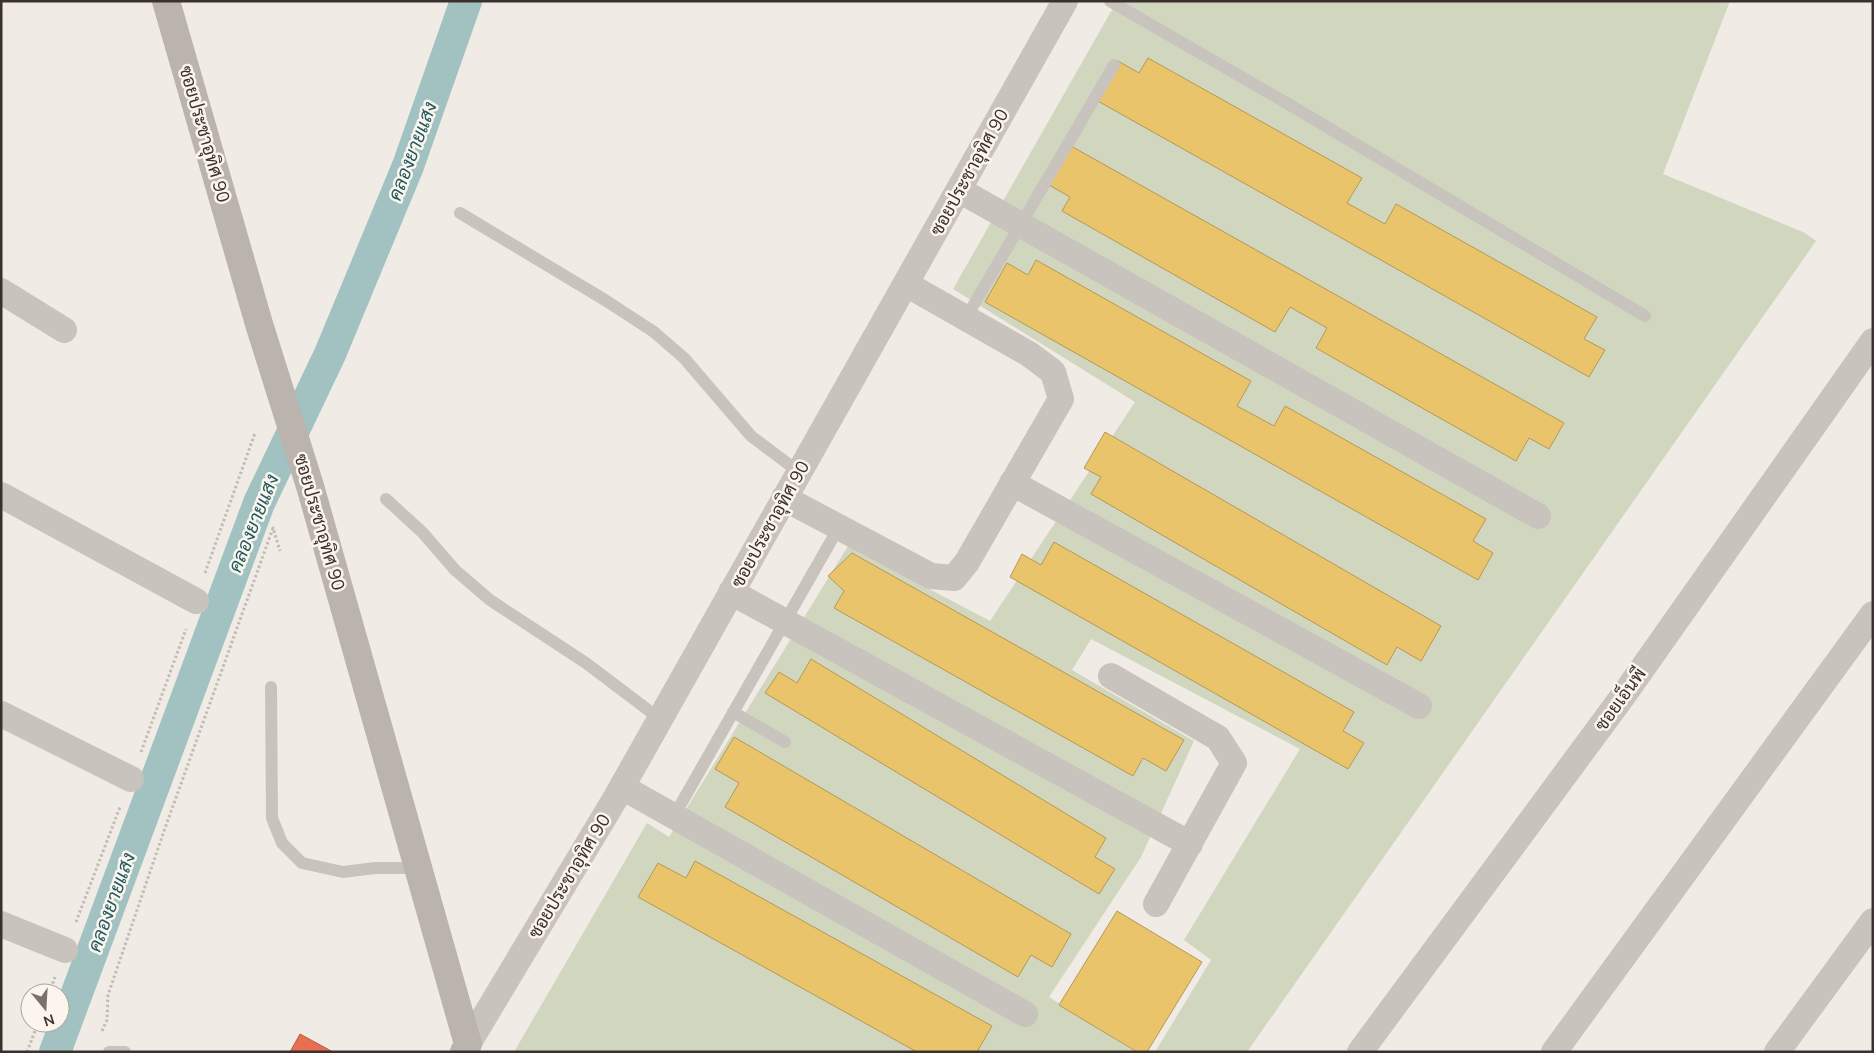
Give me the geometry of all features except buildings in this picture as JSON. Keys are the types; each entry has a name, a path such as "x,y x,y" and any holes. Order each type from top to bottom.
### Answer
{"street":[{"name":"ซอยประชาอุทิศ 90","path":"166,1 259,324 310,486 418,868 466,1048"},
{"name":"ซอยประชาอุทิศ 90","path":"466,1048 622,787 1065,1"},
{"path":"959,190 1538,516"},
{"path":"784,498 931,576 954,578 967,562 1061,399 1053,372 1029,354 906,284"},
{"path":"1,291 64,330"},
{"name":"ซอยเอ็นพี","path":"1360,1052 1623,696 1873,341"},
{"path":"1012,483 1419,706"},
{"path":"1,495 196,601"},
{"path":"732,592 1190,844"},
{"path":"1554,1052 1873,614"},
{"path":"1111,676 1218,738 1234,763 1156,904"},
{"path":"1,714 131,779"},
{"path":"622,787 1025,1014"},
{"path":"1777,1052 1873,921"},
{"path":"1,924 65,950"}],"lane":[{"path":"1110,1 1290,105 1644,316"},
{"path":"966,318 1114,65"},
{"path":"460,213 605,300 654,332 684,358 751,436 799,472"},
{"path":"386,499 423,533 454,570 490,600 586,663 660,719"},
{"path":"674,816 839,527"},
{"path":"271,687 272,818 282,843 302,863 343,872 375,868 418,868"},
{"path":"733,712 785,742"},
{"path":"109,1052 125,1052"}],"path":[{"path":"53,983 131,779 255,433"},
{"path":"100,1036 106,1020 108,995 164,831 273,528 280,551"},
{"path":"27,1052 34,1033"}],"green space":[{"path":"1117,1 1730,1 1663,174 1805,233 1816,241 1247,1052 1155,1052 1211,960 1184,940 1300,749 1091,639 1072,670 1194,741 1141,857 1049,997 1135,1052 514,1052 647,823 669,837 848,546 990,621 1135,402 953,289"}],"waterway":[{"name":"คลองยายแสง","path":"55,1052 259,503 330,354 408,166 466,1"}]}
